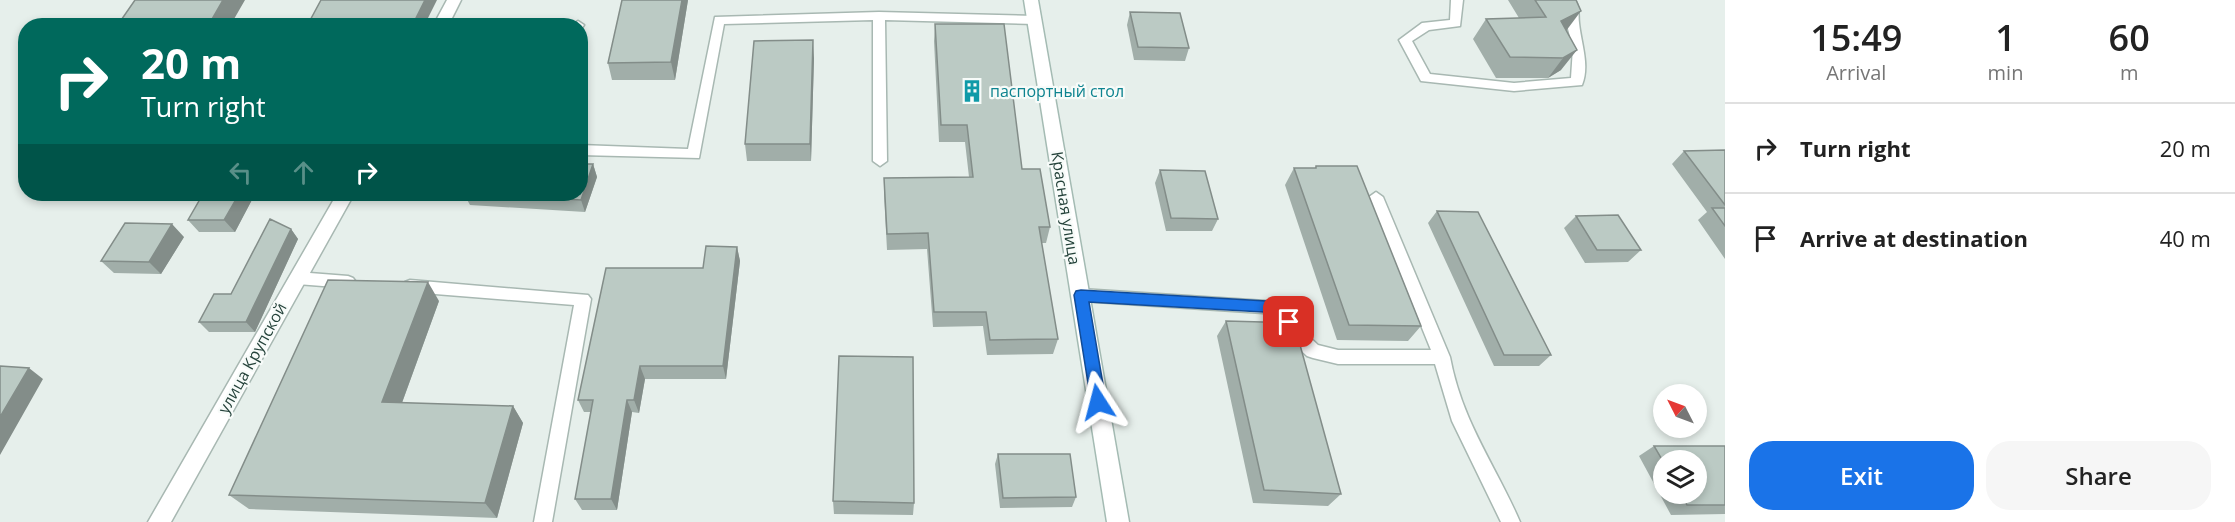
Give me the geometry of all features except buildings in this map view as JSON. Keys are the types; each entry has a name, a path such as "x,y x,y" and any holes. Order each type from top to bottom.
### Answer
{"street":[{"path":"444,18 454,0"},
{"name":"Красная улица","path":"1031,0 1119,522"},
{"name":"улица Крупской","path":"159,522 341,201"}],"lane":[{"path":"1456,0 1456,23 1426,26 1405,40 1426,78 1514,87 1577,82 1579,48 1573,25 1572,4 1569,0"},
{"path":"588,150 694,154 719,20 879,16 1035,20"},
{"path":"879,16 880,161"},
{"path":"1376,197 1442,357 1445,382 1455,408 1510,522"},
{"path":"297,278 368,283"},
{"path":"392,285 583,300 543,522"},
{"path":"1081,295 1266,307 1289,322 1298,336 1313,351 1338,357 1442,357"}],"place":[{"name":"паспортный стол","path":"972,91"}],"route":[{"path":"1098,402 1081,295 1266,307 1289,322"}]}
